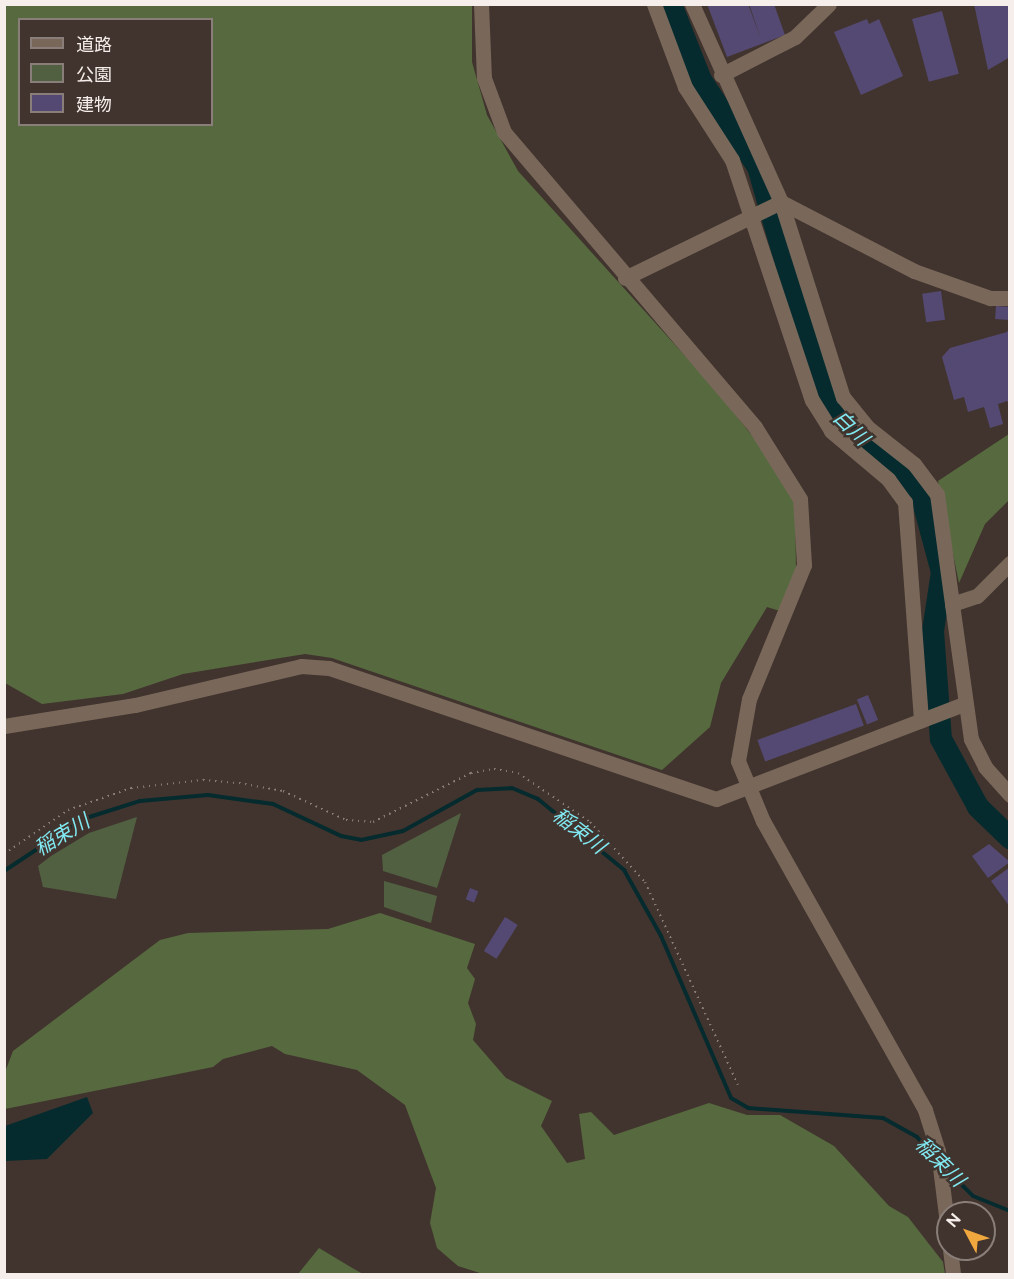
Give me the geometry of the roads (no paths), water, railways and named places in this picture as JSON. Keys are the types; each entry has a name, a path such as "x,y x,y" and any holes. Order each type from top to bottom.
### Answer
{"street":[{"path":"481,4 484,78 504,132 625,278 755,427 800,499 804,566 739,735 738,761 745,784 925,1110 938,1151 944,1201"},
{"path":"654,4 685,87 732,160 821,417 888,478 905,502 921,720"},
{"path":"692,4 721,75 781,202 843,398 867,427 914,464 937,494 964,704 978,755 1010,795"},
{"path":"721,75 795,37 829,4"},
{"path":"625,278 752,219 781,202"},
{"path":"781,202 922,275 990,298 1010,298"},
{"path":"952,603 977,596 1010,563"},
{"path":"4,726 310,667 647,772 709,798 964,704"}],"water":[{"path":"87,1097 93,1113 47,1159 5,1161 5,1126"}],"waterway":[{"name":"白川","path":"671,4 701,80 758,167 826,402 922,498 942,572 933,631 941,739 978,807 1010,838"},
{"name":"稲束川","path":"4,871 83,819 140,801 208,795 273,804 341,836 361,840 403,831 477,790 512,788 538,799 624,870 661,936 731,1098 748,1108 883,1118 917,1137 933,1155"},
{"name":"稲束川","path":"946,1169 973,1196 1010,1211"}]}
